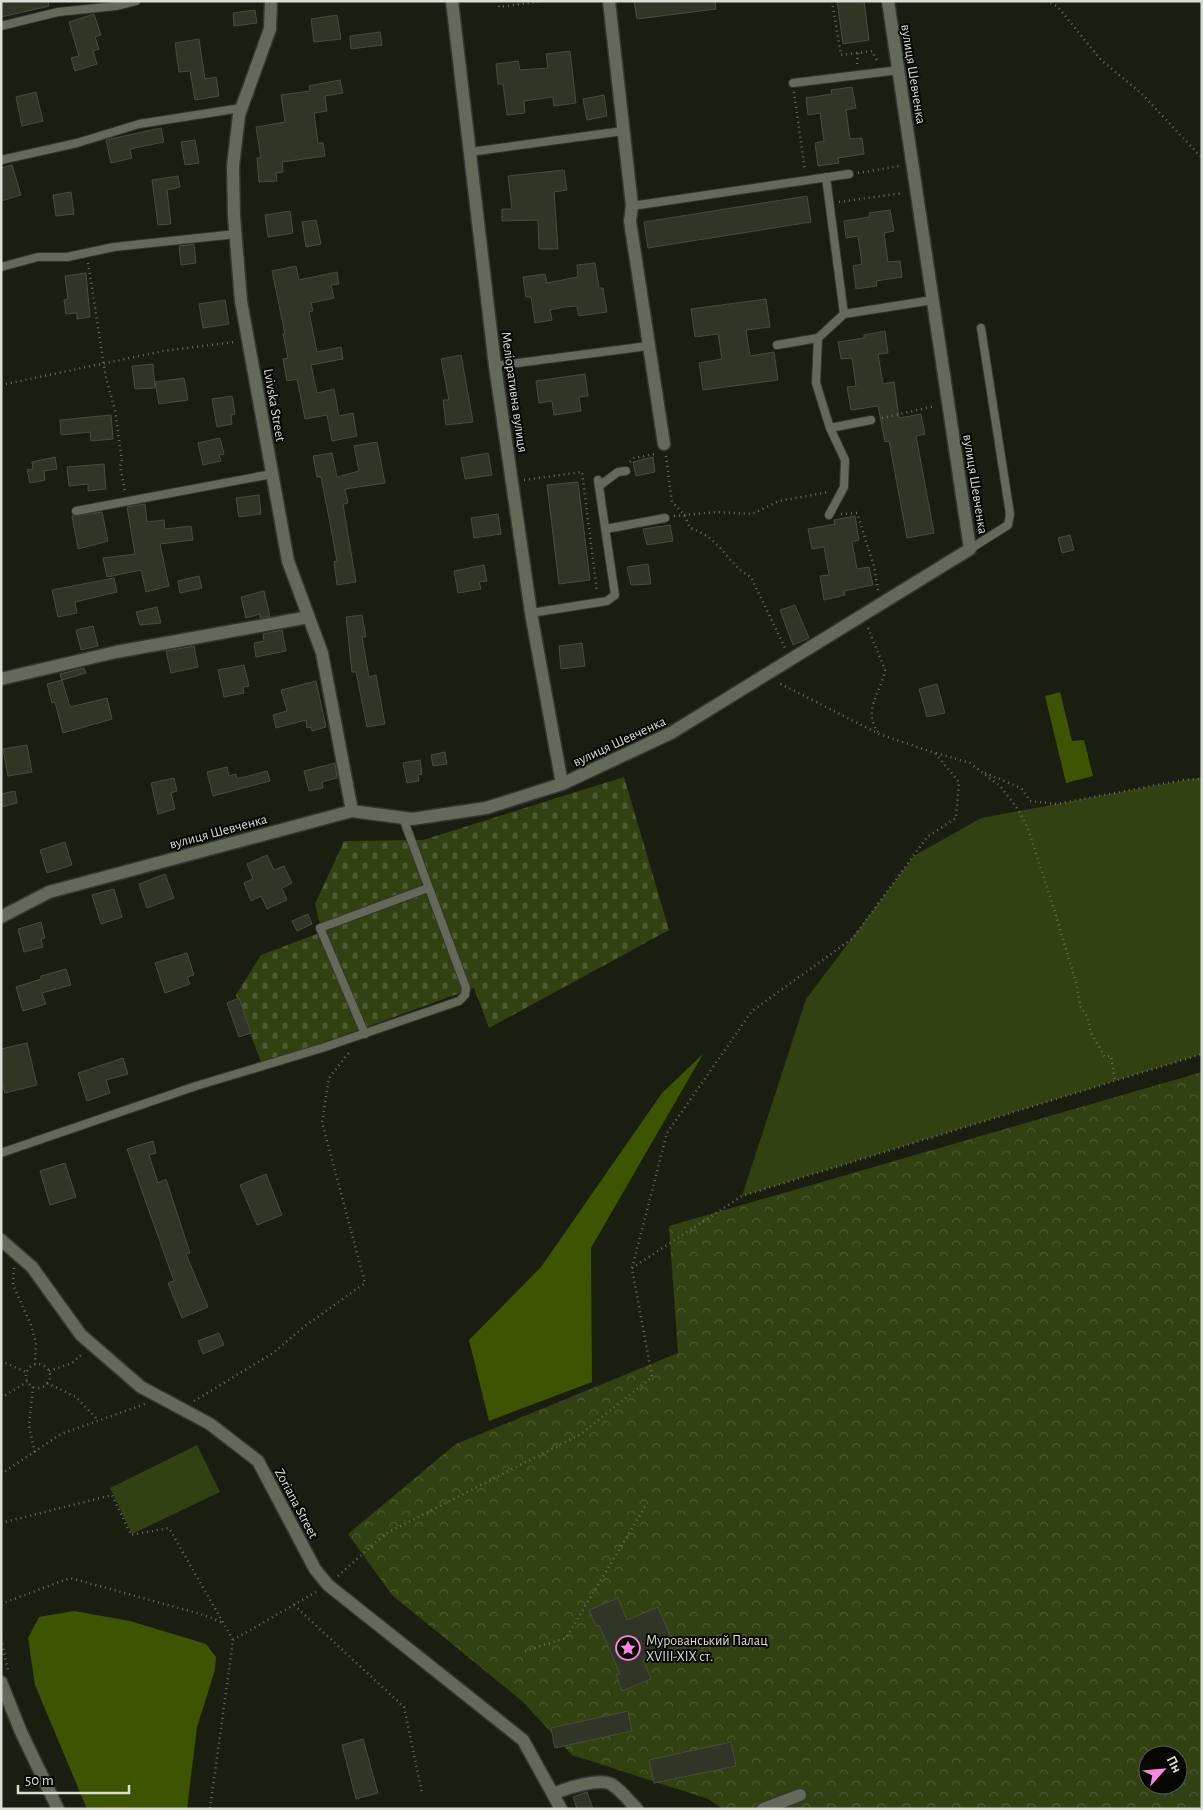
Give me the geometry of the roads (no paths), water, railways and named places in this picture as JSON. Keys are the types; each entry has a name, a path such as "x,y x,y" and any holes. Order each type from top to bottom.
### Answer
{"street":[{"name":"Lvivska Street","path":"271,1 270,29 241,108 233,166 241,301 288,561 322,653 352,810"},
{"name":"Меліоративна вулиця","path":"452,1 495,366 531,613 562,784"},
{"path":"609,1 632,206 630,221 664,444"},
{"name":"вулиця Шевченка","path":"1,917 49,892 352,810 412,819 486,808 562,784 671,733 970,549 888,1"},
{"path":"1,679 116,652 309,617"},
{"name":"Zoriana Street","path":"1,1240 32,1267 81,1335 141,1387 210,1424 258,1461 314,1569 328,1585 523,1740 561,1809"},
{"path":"1,1682 21,1732 58,1809"},
{"path":"554,1794 567,1787 605,1782 612,1785 637,1809"},
{"path":"763,1809 800,1795"}],"lane":[{"path":"1,26 58,12 116,6 136,1"},
{"path":"792,84 898,70"},
{"path":"1,160 77,143 139,124 241,108"},
{"path":"470,152 623,131"},
{"path":"632,206 849,174"},
{"path":"826,177 844,314"},
{"path":"1,267 38,257 67,258 114,247 236,234"},
{"path":"777,345 818,338 844,314 933,300"},
{"path":"970,549 1008,525 1010,514 981,328"},
{"path":"818,338 816,383 830,428 845,460 844,487 829,515"},
{"path":"495,366 648,346"},
{"path":"830,428 871,420"},
{"path":"531,613 607,601 615,595 599,483 622,472"},
{"path":"76,511 272,474"},
{"path":"606,529 665,518"},
{"path":"1,1153 196,1086 365,1034 459,1001 465,995 466,988 402,818"},
{"path":"365,1034 320,928 428,888"}],"place":[{"name":"Мурованський Палац XVIII-XIX ст.","path":"628,1648"}]}
